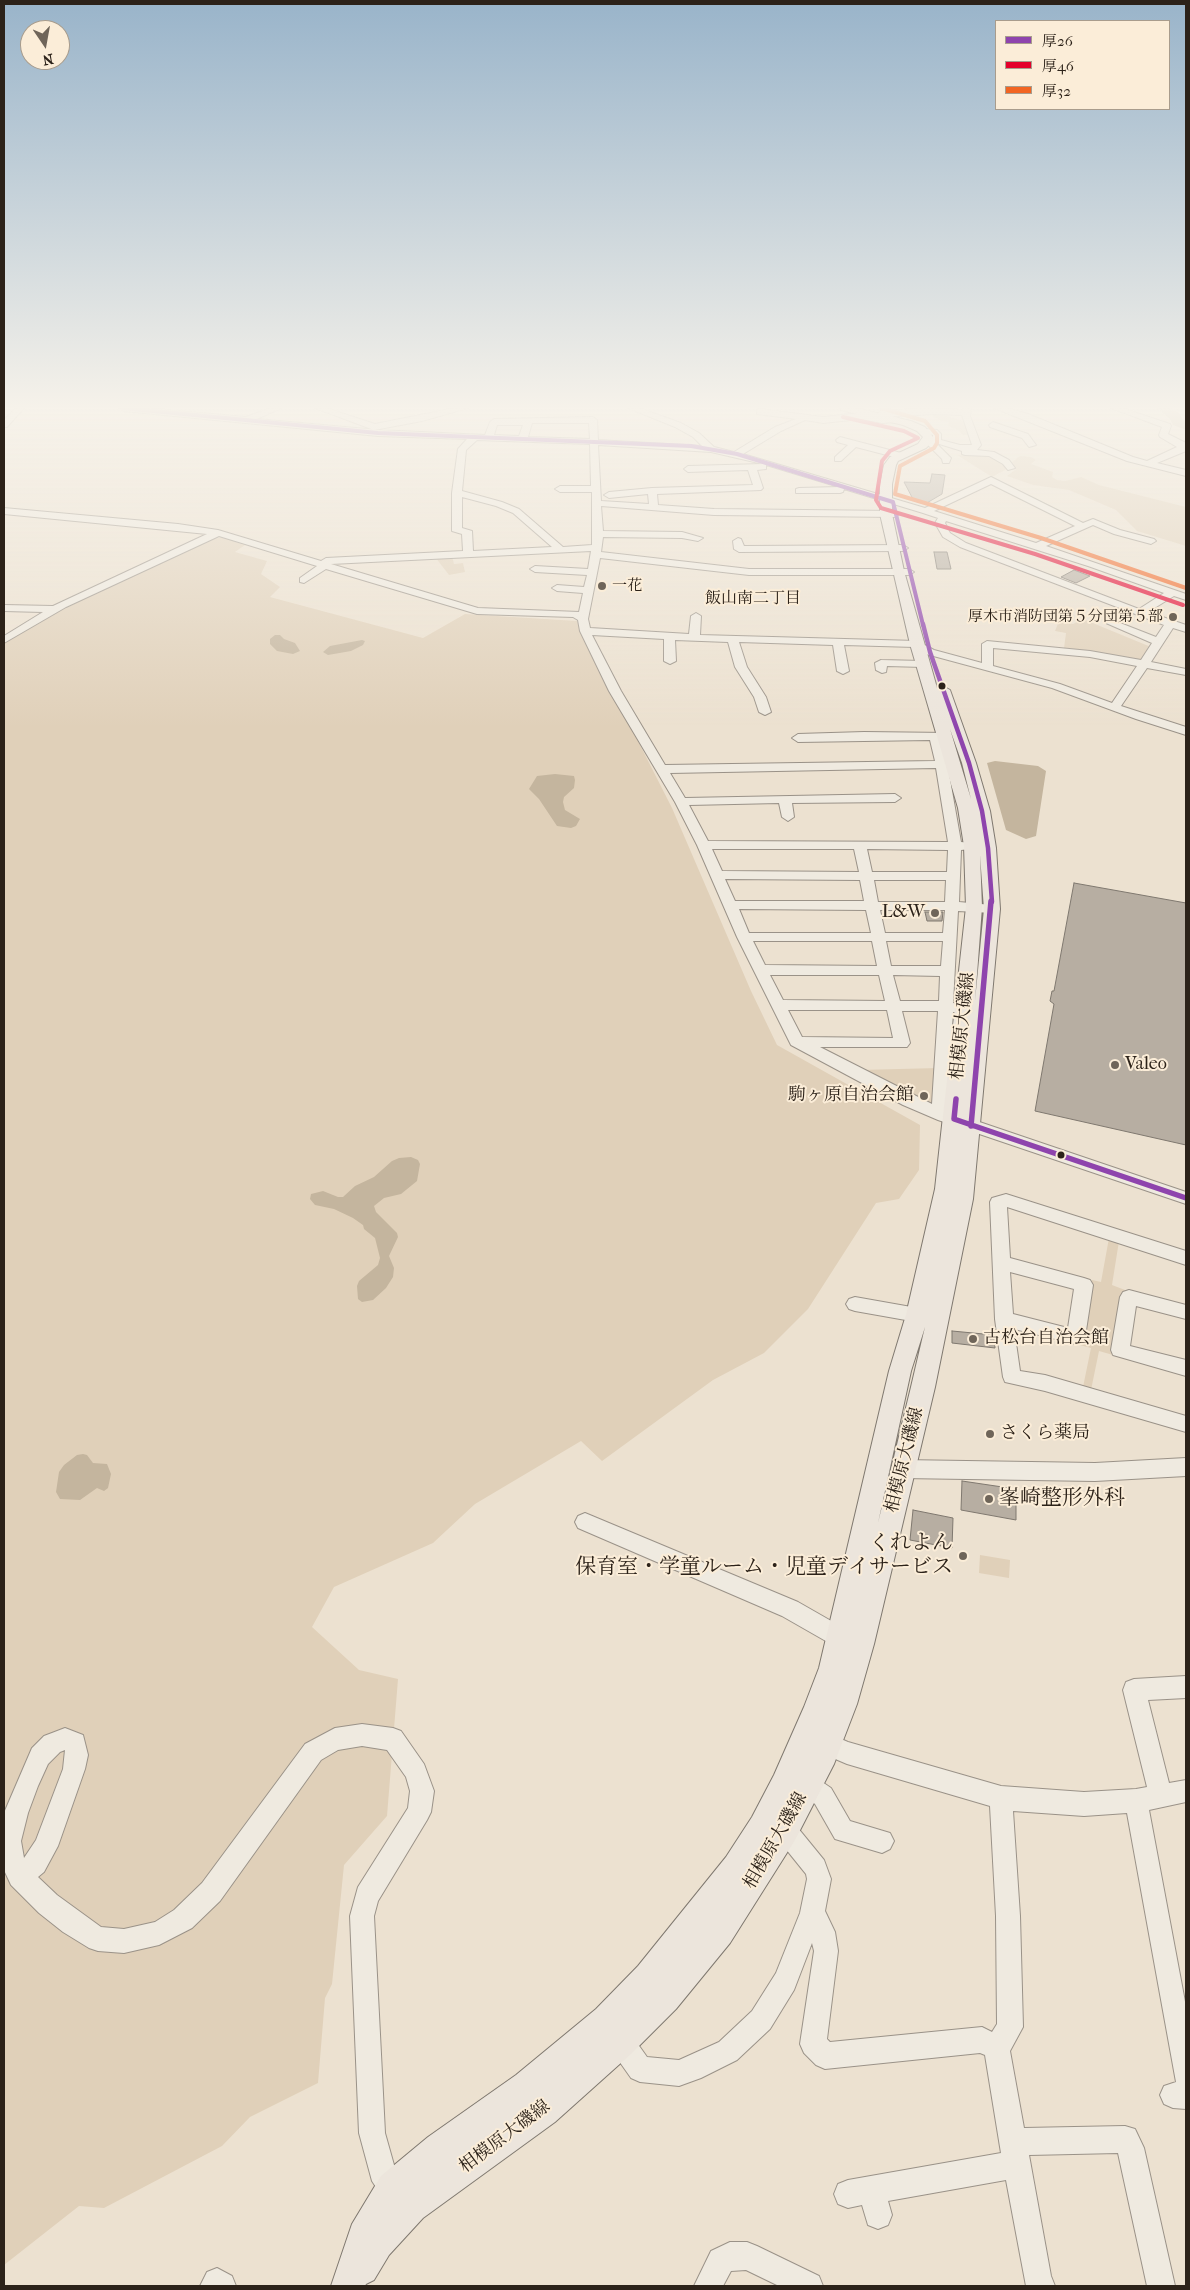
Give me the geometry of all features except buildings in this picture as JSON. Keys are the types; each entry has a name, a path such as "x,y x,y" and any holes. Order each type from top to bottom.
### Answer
{"main road":[{"name":"相模原大磯線","path":"349,2286 377,2243 411,2206 543,2110 621,2042 665,1998 719,1932 753,1882 785,1830 809,1785 839,1637 900,1371 917,1315 945,1190 955,1120 974,907 972,846 966,808 948,764 940,737 924,654 891,515"},
{"name":"相模原大磯線","path":"349,2286 364,2236 393,2188 440,2149 527,2086 607,2020 650,1976 736,1867 762,1827 784,1786 843,1704 861,1644 922,1387 963,1199 955,1120 983,1012 992,909 988,848 982,811 960,736 924,654"}],"street":[{"path":"46,515 178,527 218,534 477,611 575,614 584,625 615,691 681,802 704,845 744,937 796,1041 909,1101 955,1120 1186,1198"},
{"path":"457,515 457,531 467,531 468,553"},
{"path":"521,515 559,548"},
{"path":"584,625 596,551 598,534 597,515"},
{"path":"940,515 1038,546 1186,597"},
{"path":"1059,515 1081,526"},
{"path":"944,516 940,523 946,536 963,545 1186,629"},
{"path":"1038,546 1081,526 1096,522 1116,531 1151,541"},
{"path":"1116,531 1134,526"},
{"path":"4,640 53,609 148,564 218,534"},
{"path":"598,534 682,535 698,538"},
{"path":"738,548 755,549 800,545 813,553 898,548"},
{"path":"314,562 559,548 596,551 615,558 756,571 904,572"},
{"path":"755,549 756,571"},
{"path":"304,580 325,565"},
{"path":"535,569 592,572"},
{"path":"557,588 589,590"},
{"path":"1139,612 1173,592"},
{"path":"4,608 53,609"},
{"path":"694,638 698,619"},
{"path":"1115,707 1171,623"},
{"path":"584,625 694,638 733,639 751,635 838,642 924,654 1056,686 1185,729"},
{"path":"1114,626 1158,642"},
{"path":"668,636 672,660"},
{"path":"733,639 741,667 767,708"},
{"path":"838,642 843,671"},
{"path":"988,668 987,644 1053,649 1144,663 1186,672"},
{"path":"881,663 924,654"},
{"path":"806,740 864,736 960,736"},
{"path":"661,769 948,764 955,846 945,1006 955,1120"},
{"path":"681,802 895,798"},
{"path":"785,799 788,817"},
{"path":"871,799 874,815"},
{"path":"735,800 738,813"},
{"path":"704,845 972,846 988,848"},
{"path":"796,1041 903,1047 892,1005 860,845"},
{"path":"717,875 954,876"},
{"path":"730,905 951,906 992,909"},
{"path":"744,937 950,937"},
{"path":"761,970 948,971"},
{"path":"779,1004 945,1006 983,1012"},
{"path":"1186,1258 1006,1200 998,1202 1004,1319 1012,1377 1045,1382 1186,1424"},
{"path":"1001,1263 1084,1285 1076,1337 1004,1319"},
{"path":"1186,1312 1129,1297 1120,1350 1186,1368"},
{"path":"855,1304 917,1315"},
{"path":"902,1469 1085,1472 1186,1467"},
{"path":"585,1522 790,1609 839,1637"},
{"path":"1161,1795 1134,1690 1186,1687"},
{"path":"20,1876 36,1864 46,1846 74,1769 77,1755 75,1743 65,1738 52,1744 40,1756 16,1813 8,1842 12,1861 20,1876 48,1904 72,1923 98,1939 124,1941 158,1933 183,1919 211,1892 313,1752 335,1739 362,1735 392,1739 404,1752 416,1772 422,1791 419,1812 367,1896 362,1916 372,2133 382,2171 393,2188"},
{"path":"817,1740 1001,1798 1084,1804 1136,1801 1186,1791"},
{"path":"809,1785 823,1796 843,1831 882,1841"},
{"path":"1001,1798 1008,1916 1010,2027 997,2048 1038,2282 1042,2286"},
{"path":"1136,1801 1182,2088"},
{"path":"621,2042 640,2069 678,2073 728,2051 761,2020 784,1981 812,1913 819,1879 816,1868 785,1830"},
{"path":"812,1913 823,1932 826,1951 812,2044 825,2056 982,2040 997,2048"},
{"path":"866,2199 1015,2153 1125,2139 1130,2148 1161,2286"},
{"path":"708,2286 720,2261 730,2256 746,2256 809,2286"},
{"path":"214,2286 216,2282 222,2286"}],"shaded area":[{"path":"1121,515 1186,515 1186,546 1137,531"},
{"path":"222,537 245,545 235,552 267,561 261,574 280,587 270,597 423,638 465,614 577,621 672,808 751,991 777,1045 920,1125 919,1170 899,1199 876,1203 808,1309 764,1353 713,1380 602,1461 581,1441 475,1504 433,1543 334,1587 312,1627 359,1670 398,1679 387,1816 344,1865 332,1984 325,1998 318,2083 250,2117 222,2146 104,2208 79,2206 4,2265 4,642 56,610 213,539"},
{"path":"452,556 454,564 463,563 465,572 449,575 435,557"},
{"path":"1083,619 1151,647 1143,659 1139,660 1064,648 1066,633 1055,631 1059,621 1073,624"},
{"path":"275,635 280,635 284,639 295,643 300,651 293,654 277,651 270,644 270,639"},
{"path":"365,641 363,645 351,651 328,655 323,652 330,646"},
{"path":"995,761 1038,766 1046,771 1036,836 1026,839 1006,830 987,763"},
{"path":"555,774 574,776 574,788 564,797 563,802 565,810 580,819 576,826 571,828 557,826 539,799 529,789 537,776"},
{"path":"939,1068 938,1098 931,1106 859,1070"},
{"path":"411,1157 418,1160 420,1164 417,1181 401,1194 384,1198 374,1206 376,1212 397,1233 398,1237 389,1256 394,1268 393,1277 386,1288 373,1300 362,1302 358,1299 357,1286 359,1281 378,1265 380,1258 375,1238 364,1229 363,1225 353,1218 334,1209 315,1205 310,1199 311,1194 323,1191 343,1197 355,1186 374,1177 392,1161"},
{"path":"1109,1238 1119,1241 1112,1285 1125,1290 1113,1355 1099,1351 1091,1390 1083,1387 1091,1348 1080,1345 1092,1280 1101,1282"},
{"path":"77,1455 87,1455 93,1463 107,1464 111,1474 108,1488 104,1491 97,1488 80,1500 60,1499 56,1492 59,1472 64,1465"},
{"path":"980,1555 1010,1560 1009,1578 979,1573"}],"transit line":[{"name":"厚26","path":"896,515 930,652 969,763 982,811 988,848 992,909 971,1126"},
{"name":"厚46","path":"904,515 1035,554 1183,605"},
{"name":"厚32","path":"964,515 1041,538 1186,588"},
{"name":"厚26","path":"956,1099 954,1119 1186,1198"}],"place":[{"name":"一花","path":"602,586"},
{"name":"厚木市消防団第５分団第５部","path":"1173,617"},
{"name":"L&W","path":"935,913"},
{"name":"Valeo","path":"1115,1065"},
{"name":"駒ヶ原自治会館","path":"924,1096"},
{"name":"古松台自治会館","path":"973,1339"},
{"name":"さくら薬局","path":"990,1434"},
{"name":"峯崎整形外科","path":"989,1499"},
{"name":"くれよん 保育室・学童ルーム・児童デイサービス","path":"963,1556"}],"district":[{"name":"飯山南二丁目","path":"753,599"}]}
